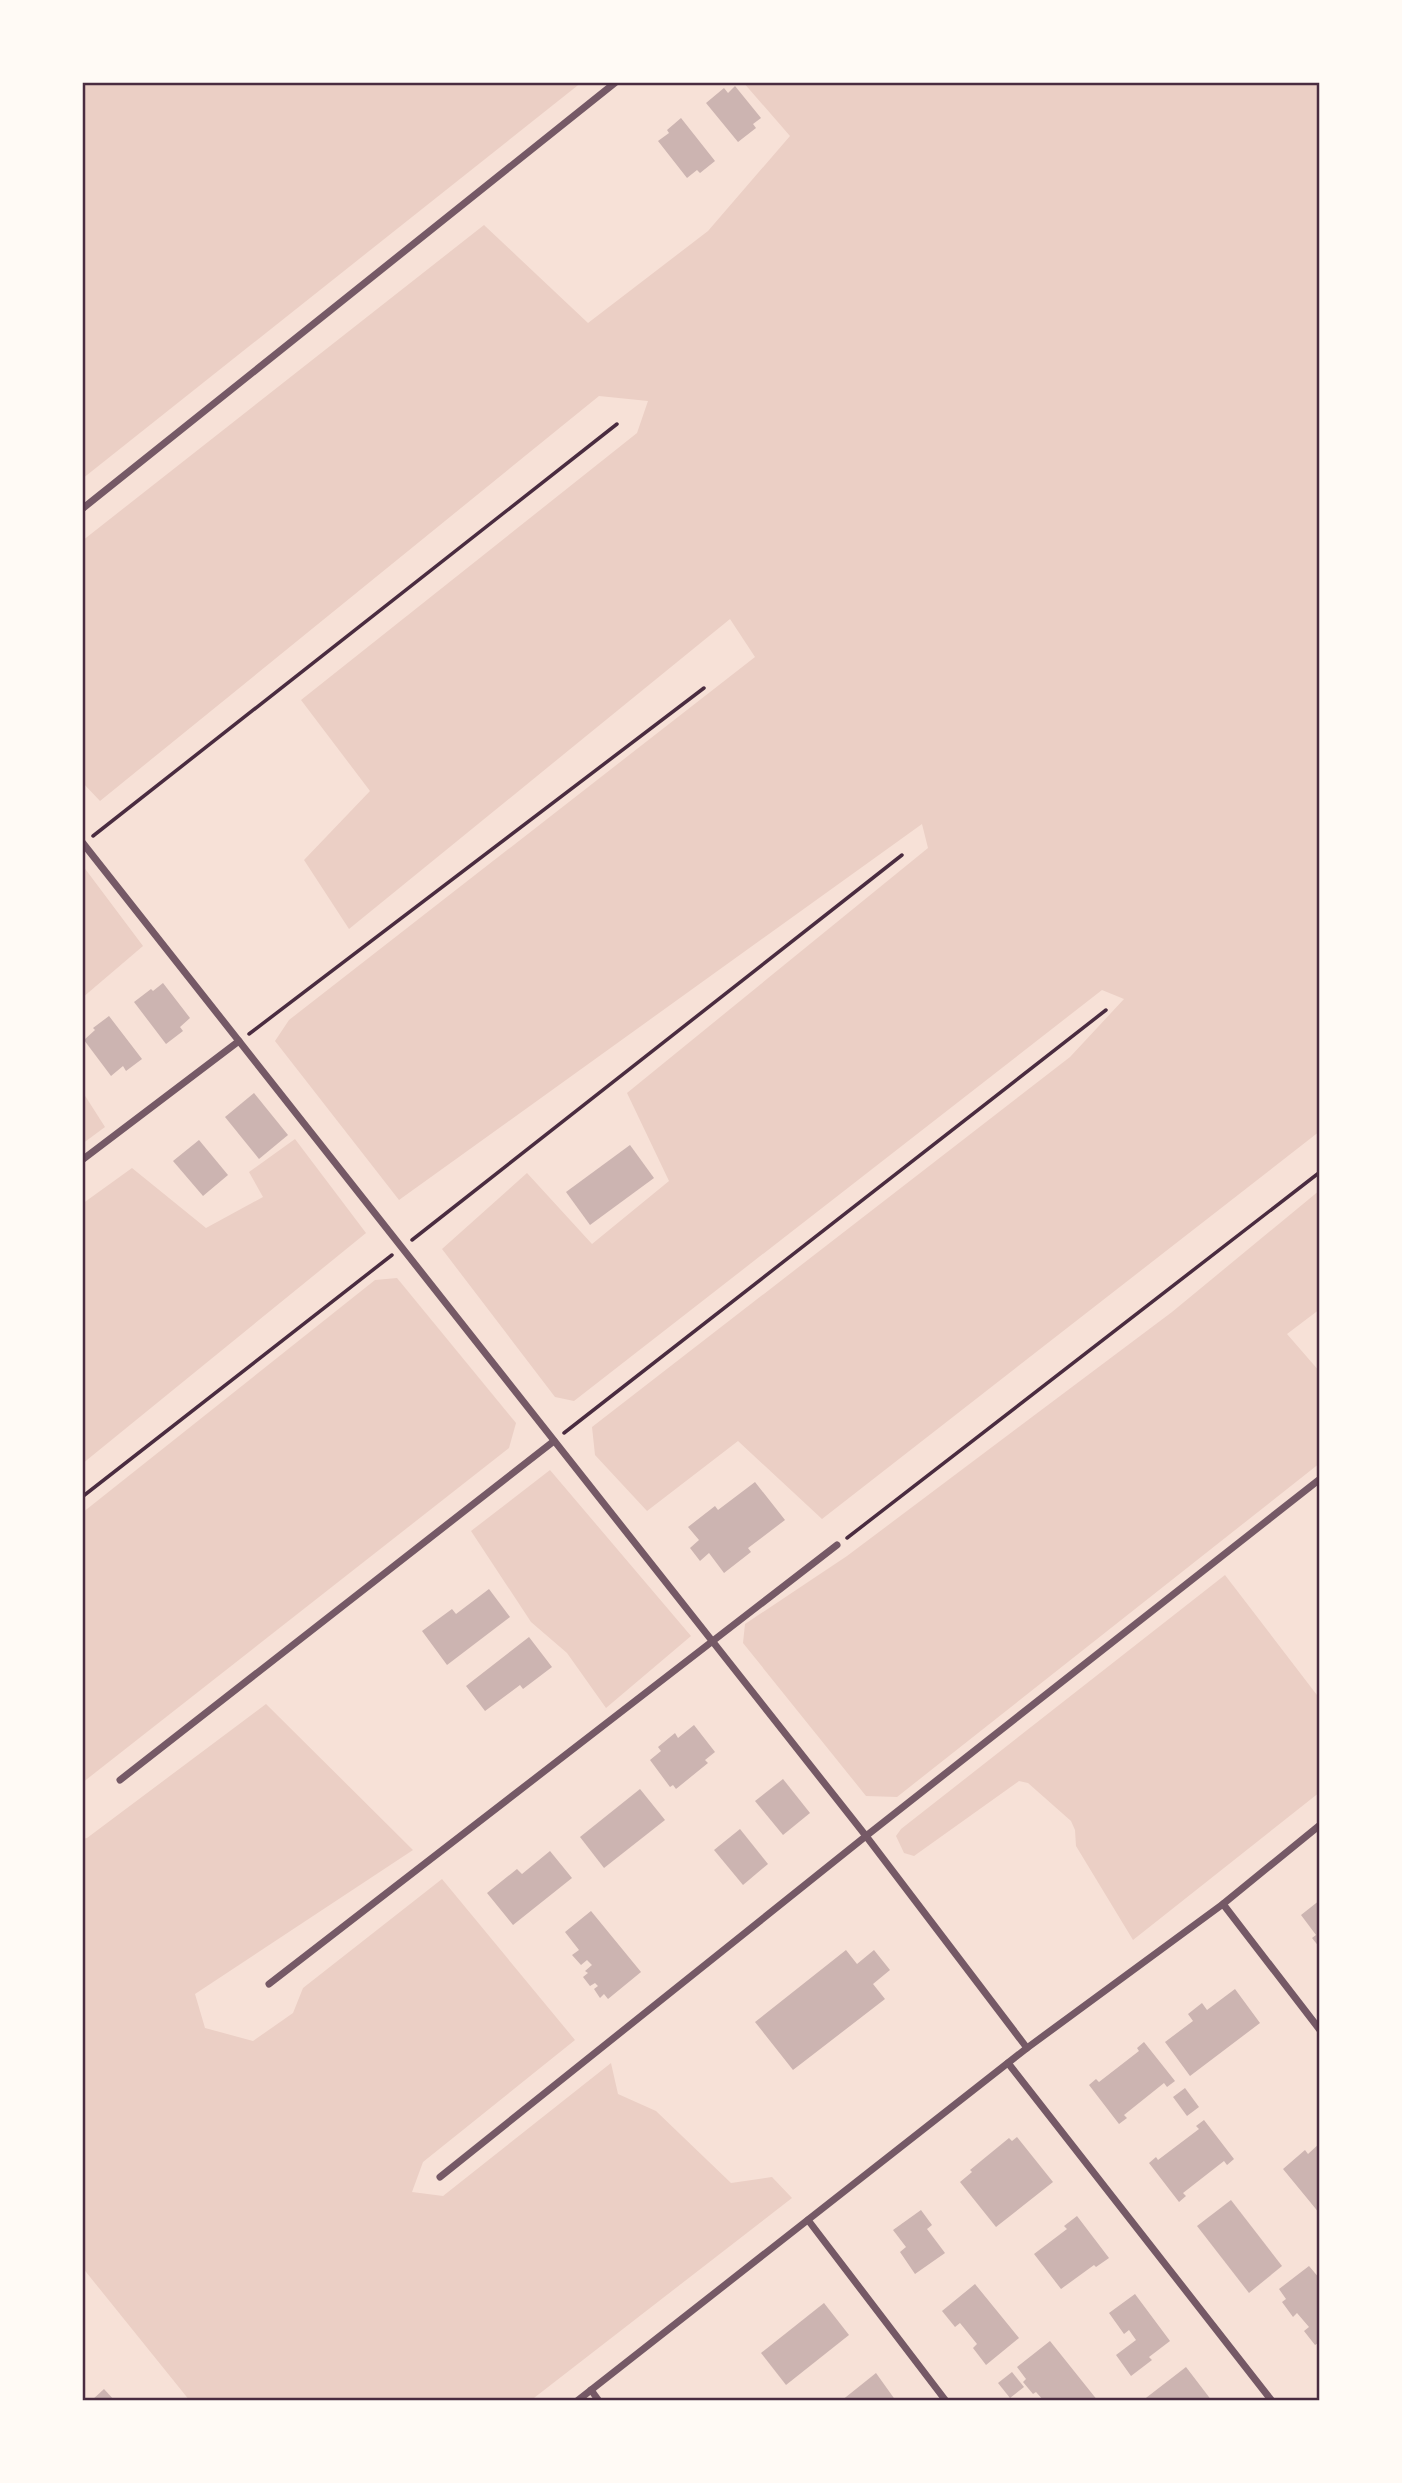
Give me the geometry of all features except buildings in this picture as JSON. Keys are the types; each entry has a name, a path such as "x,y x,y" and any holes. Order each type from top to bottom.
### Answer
{"street":[{"path":"82,509 616,82"},
{"path":"83,843 866,1836 1027,2048"},
{"path":"82,1160 239,1041"},
{"path":"120,1780 554,1441"},
{"path":"440,2177 866,1836 1320,1479"},
{"path":"270,1984 837,1545"},
{"path":"577,2401 1027,2048 1223,1904 1320,1825"},
{"path":"1223,1904 1320,2030"},
{"path":"1008,2063 1272,2401"},
{"path":"808,2220 946,2401"},
{"path":"591,2390 599,2401"}],"path":[{"path":"83,843 617,424"},
{"path":"239,1041 704,688"},
{"path":"82,1497 902,855"},
{"path":"554,1441 1106,1010"},
{"path":"837,1545 1320,1172"}],"shaded area":[{"path":"82,82 582,82 82,479"},
{"path":"743,82 1320,82 1320,1131 822,1519 738,1441 647,1511 595,1455 592,1427 1070,1057 1124,999 1102,990 574,1401 555,1397 442,1249 527,1173 592,1244 669,1181 627,1093 928,848 922,824 399,1200 275,1041 289,1020 755,657 730,619 349,929 304,860 370,791 301,700 637,433 648,401 599,396 100,801 82,782 82,541 484,225 588,323 708,231 790,136"},
{"path":"82,867 143,946 82,998"},
{"path":"82,1091 105,1127 82,1144"},
{"path":"295,1139 366,1233 82,1464 82,1204 132,1168 206,1228 263,1197 249,1172"},
{"path":"1320,1190 1320,1309 1287,1334 1320,1372 1320,1463 897,1797 866,1796 743,1643 745,1624 847,1556 1172,1312"},
{"path":"397,1278 516,1423 509,1448 82,1783 82,1513 375,1280"},
{"path":"550,1470 691,1636 606,1708 567,1653 531,1622 471,1531"},
{"path":"1225,1575 1320,1699 1320,1792 1133,1940 1076,1846 1075,1830 1071,1821 1028,1783 1019,1781 914,1856 904,1853 896,1836 901,1829"},
{"path":"266,1704 413,1850 195,1994 205,2028 253,2041 293,2013 303,1988 442,1879 575,2040 423,2162 412,2192 443,2196 611,2063 618,2094 656,2111 731,2183 772,2177 792,2198 530,2401 190,2401 82,2267 82,1839 87,1838"}]}
